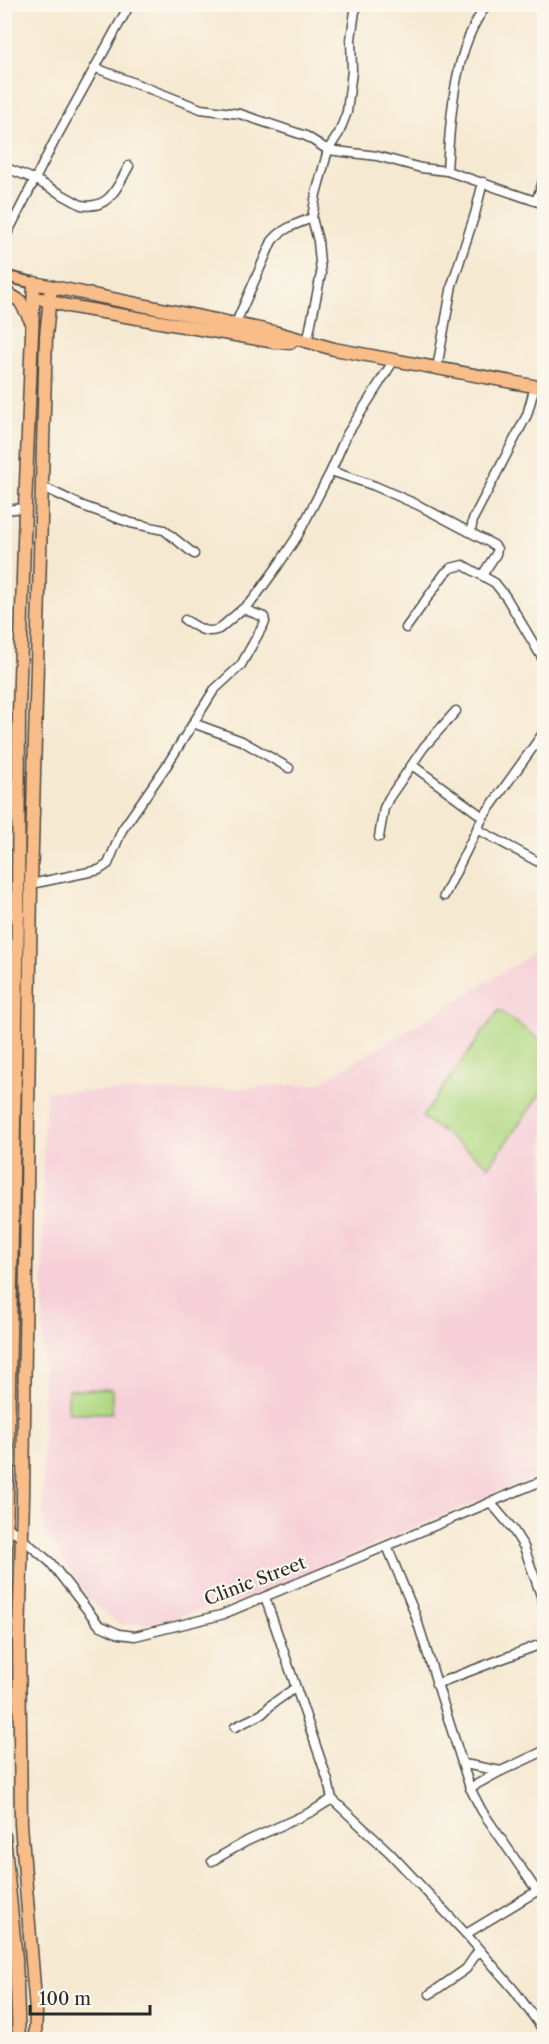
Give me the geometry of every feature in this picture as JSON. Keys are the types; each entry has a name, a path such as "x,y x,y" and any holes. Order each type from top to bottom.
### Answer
{"highway":[{"path":"34,283 68,306 275,342 305,342"},
{"path":"4,1652 18,913 19,713 34,283"},
{"path":"6,293 20,301 32,325"},
{"path":"33,297 50,294 235,325 274,332 305,342 540,387"},
{"path":"35,2040 36,2012 21,1824 20,1640 31,884 41,486 46,336 50,294"},
{"path":"46,336 55,313 68,306"},
{"path":"4,1836 16,1958 18,2040"}],"main road":[{"path":"4,276 34,283"},
{"path":"6,293 33,297"}],"street":[{"path":"4,240 34,179 130,4"},
{"path":"305,342 314,317 321,274 318,241 312,218 328,150 339,133 347,112 352,71 351,39 355,11 359,4"},
{"path":"447,171 449,133 462,53 480,14 488,4"},
{"path":"96,68 201,109 240,114 306,136 328,150 377,156 422,168 447,171 540,202 544,179"},
{"path":"4,167 34,179 81,205 89,207 109,199 129,166"},
{"path":"437,368 452,285 483,182"},
{"path":"235,325 272,241 287,227 312,218"},
{"path":"186,620 206,632 213,631 219,629 253,600 298,536 346,436 394,360"},
{"path":"471,532 473,519 540,387"},
{"path":"331,471 386,490 471,532 497,549 483,574"},
{"path":"41,486 83,506 131,523 164,531 194,554"},
{"path":"4,510 25,508"},
{"path":"406,628 445,573 451,568 463,565 483,574 495,583 506,597 544,661"},
{"path":"31,884 104,868 108,864 122,830 167,765 214,690 241,665 265,622 264,617 243,609"},
{"path":"380,837 384,808 389,798 430,741 456,711"},
{"path":"193,723 242,741 289,768"},
{"path":"444,896 483,817 544,732"},
{"path":"412,765 483,817"},
{"path":"477,829 544,865"},
{"path":"4,914 18,913"},
{"name":"Clinic Street","path":"7,1526 50,1562 99,1625 119,1634 135,1636 221,1615 544,1480"},
{"path":"490,1502 512,1528 524,1547 544,1604"},
{"path":"387,1546 415,1614 470,1788 482,1811 541,1889 466,1934"},
{"path":"264,1598 328,1781 332,1799 390,1853 466,1934 515,1991 544,2031"},
{"path":"436,1684 544,1643"},
{"path":"235,1727 262,1714 295,1688"},
{"path":"470,1788 544,1751"},
{"path":"464,1764 501,1771"},
{"path":"212,1862 247,1841 311,1812 332,1799"},
{"path":"430,1994 466,1969 479,1950"}],"shaded area":[{"path":"544,947 544,1472 264,1593 154,1623 121,1625 91,1602 43,1529 43,1137 47,1091 180,1091 318,1084"}],"green space":[{"path":"499,1010 544,1043 544,1089 489,1166 422,1117"},
{"path":"112,1389 112,1413 68,1413 68,1390"}]}
